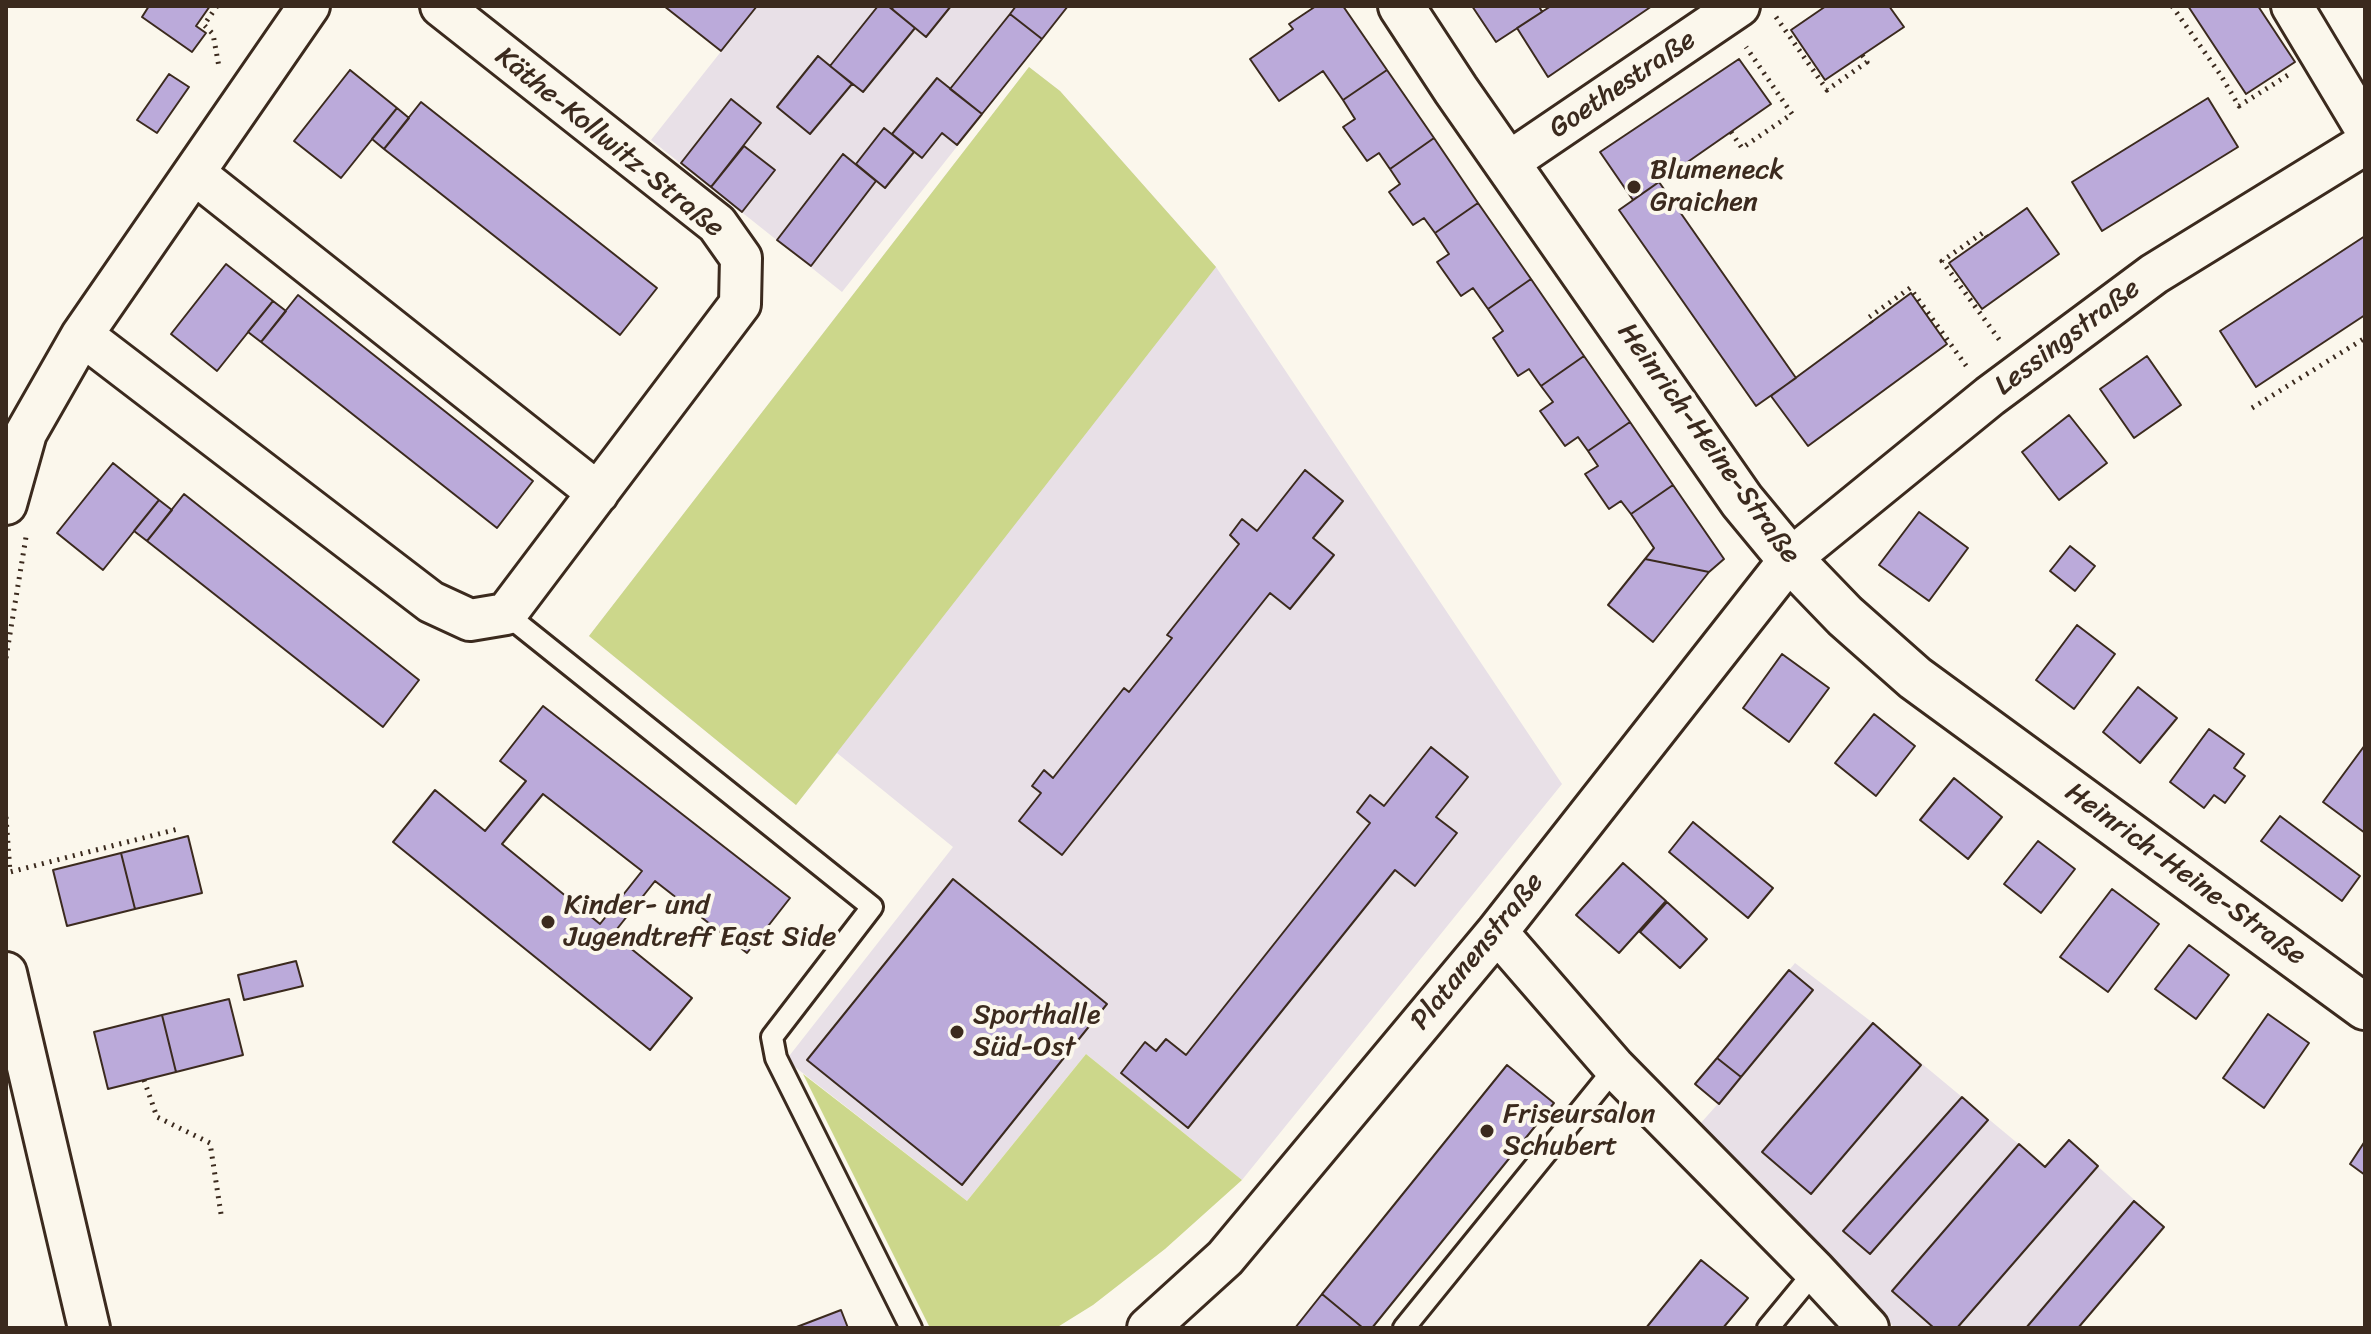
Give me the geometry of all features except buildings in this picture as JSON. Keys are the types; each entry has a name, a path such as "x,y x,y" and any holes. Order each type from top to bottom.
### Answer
{"street":[{"path":"6,504 26,433 82,335 309,6"},
{"name":"Käthe-Kollwitz-Straße","path":"441,6 717,224 741,258 740,304 506,614"},
{"name":"Heinrich-Heine-Straße","path":"1401,6 1506,164 1742,501 1790,559 1845,616 1915,678 2365,1007"},
{"path":"2292,6 2321,53 2361,151"},
{"name":"Goethestraße","path":"1506,164 1732,11"},
{"name":"Lessingstraße","path":"1790,559 1990,396 2154,274 2361,151"},
{"path":"194,173 598,493"},
{"path":"82,335 431,602 470,620 506,614"},
{"name":"Platanenstraße","path":"1148,1328 1225,1258 1497,932 1790,559"},
{"path":"1497,932 1615,1068 1868,1328"},
{"path":"8,995 89,1328"}],"lane":[{"path":"506,614 872,907 772,1037 776,1058 911,1328"},
{"path":"1404,1328 1615,1068"},
{"path":"1768,1328 1815,1271"}],"path":[{"path":"217,6 204,25 213,34 222,79"},
{"path":"1769,6 1827,90 1867,62 1862,55"},
{"path":"2172,6 2239,106 2321,53"},
{"path":"1731,132 1742,148 1792,114 1732,11"},
{"path":"1987,237 1984,232 1942,261 2023,372"},
{"path":"1872,323 1868,318 1910,288 1990,396"},
{"path":"2252,408 2365,338"},
{"path":"6,817 10,872 178,829"},
{"path":"144,1080 157,1117 210,1143 221,1214"}],"shaded area":[{"path":"757,6 1068,6 842,292 651,140"},
{"path":"1029,67 1060,91 1216,267 1562,784 1242,1180 1086,1054 967,1201 786,1060 953,847 837,753 796,805 589,636"},
{"path":"1795,963 1873,1023 2045,1166 2069,1140 2164,1227 2078,1328 1895,1328 1699,1125 1741,1078 1717,1058"}],"green space":[{"path":"1029,67 1060,91 1216,267 796,805 589,636"},
{"path":"1086,1054 1242,1180 1165,1249 1093,1305 1056,1328 930,1328 803,1074 967,1201"}],"place":[{"name":"Blumeneck Graichen","path":"1634,187"},
{"name":"Kinder- und Jugendtreff East Side","path":"548,922"},
{"name":"Sporthalle Süd-Ost","path":"957,1032"},
{"name":"Friseursalon Schubert","path":"1487,1131"}]}
